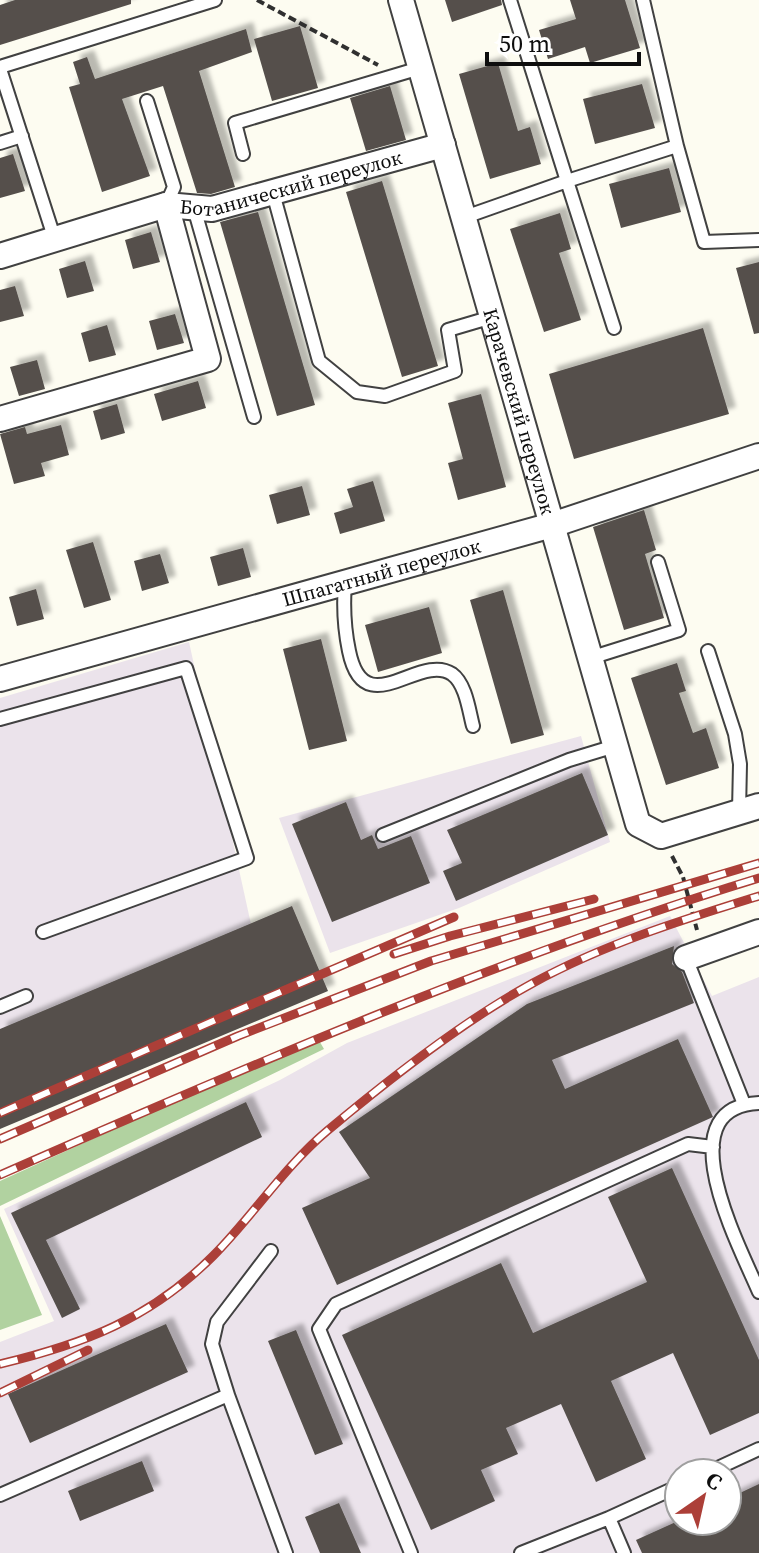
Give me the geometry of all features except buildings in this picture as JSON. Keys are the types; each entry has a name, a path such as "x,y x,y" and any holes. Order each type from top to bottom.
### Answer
{"street":[{"name":"Карачевский переулок","path":"401,0 638,824 661,836"},
{"name":"Ботанический переулок","path":"0,256 166,205 212,209 443,145"},
{"path":"0,419 208,359 166,205"},
{"name":"Шпагатный переулок","path":"0,679 552,525 759,456"},
{"path":"661,836 749,809"},
{"path":"693,956 759,932"}],"lane":[{"path":"55,240 0,68 215,0"},
{"path":"510,0 614,328"},
{"path":"643,0 677,146 704,242 759,240"},
{"path":"243,154 235,123 420,68"},
{"path":"147,101 174,187 166,205"},
{"path":"0,143 22,136"},
{"path":"465,217 677,146"},
{"path":"273,193 319,361 357,392 385,396 455,371 448,330 492,317"},
{"path":"194,208 254,417"},
{"path":"590,658 679,630 658,562"},
{"path":"345,583 342,619 352,666 361,679 371,684 386,684 436,669 452,674 461,685 473,726"},
{"path":"708,651 735,734 749,809"},
{"path":"0,719 186,668 247,858 43,932"},
{"path":"383,835 569,760 615,746"},
{"path":"693,956 744,1104"},
{"path":"0,1007 26,996"},
{"path":"759,1103 744,1104 726,1115 713,1147 711,1164 718,1197 759,1292"},
{"path":"411,1553 319,1329 324,1316 336,1304 688,1144 713,1147"},
{"path":"271,1251 217,1322 212,1344 286,1553"},
{"path":"0,1495 228,1395"},
{"path":"521,1553 663,1493"},
{"path":"609,1518 624,1553"}],"path":[{"path":"257,0 396,75"},
{"path":"661,836 683,877 693,956"}],"shaded area":[{"path":"189,642 265,988 0,1103 0,698"},
{"path":"581,736 610,842 459,908 330,953 279,818"},
{"path":"670,916 712,996 759,977 759,1553 0,1553 0,1342 54,1321 4,1209 280,1080 347,1043"}],"green space":[{"path":"317,1037 324,1049 0,1206 0,1181"},
{"path":"0,1216 42,1315 0,1330"}],"railway":[{"path":"0,1139 238,1036 431,961 759,863"},
{"path":"0,1175 375,1015 565,943 759,878"},
{"path":"0,1364 88,1338 165,1297 213,1256 297,1160 327,1131 427,1052 507,998 560,969 615,945 759,896"},
{"path":"394,954 450,936 594,899"},
{"path":"0,1113 454,917"},
{"path":"0,1393 88,1350"}]}
